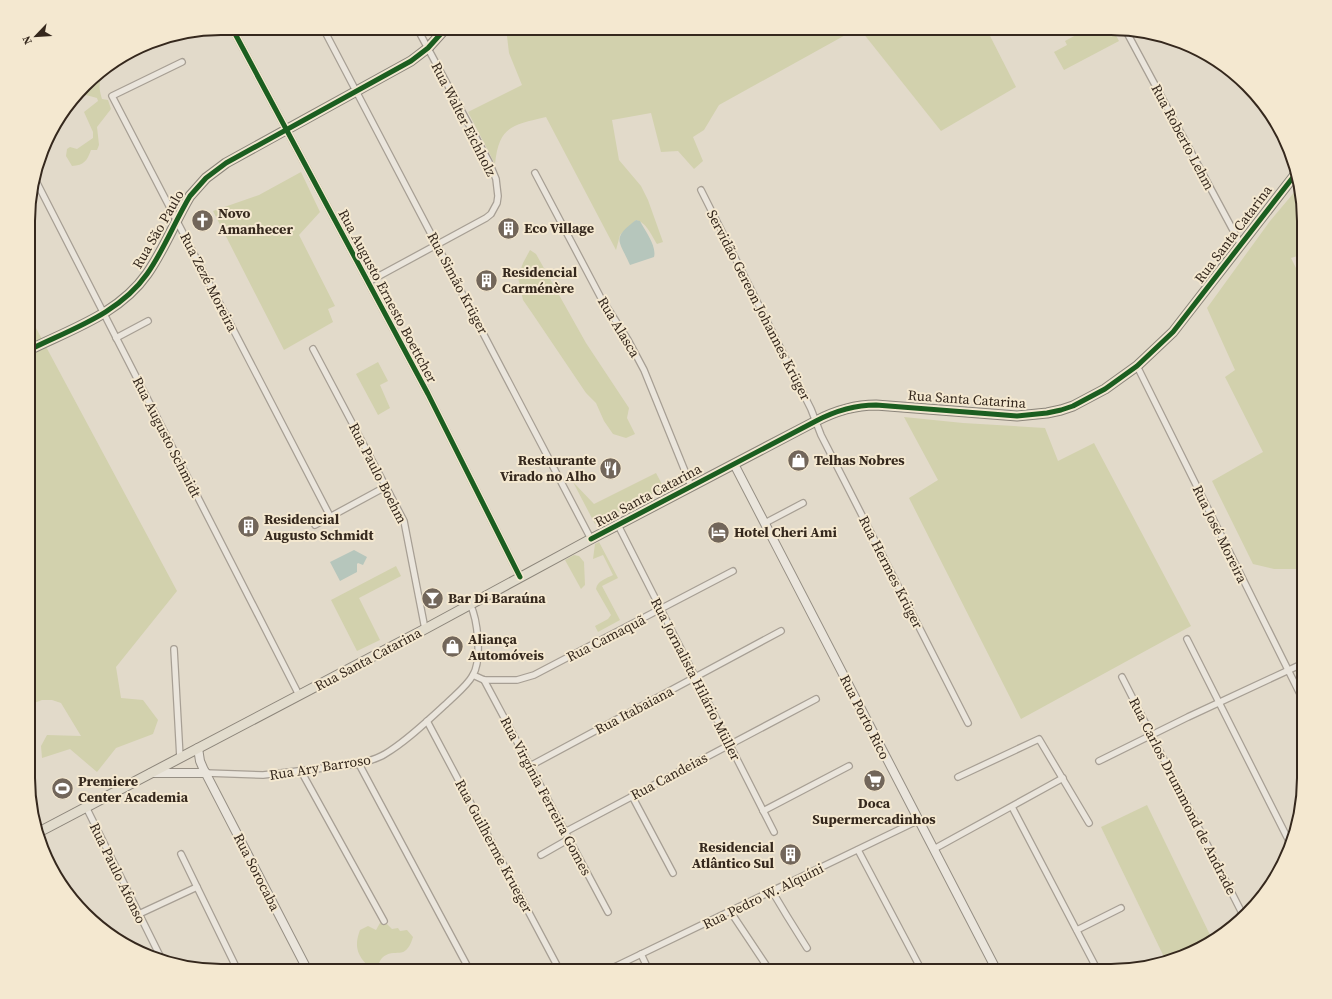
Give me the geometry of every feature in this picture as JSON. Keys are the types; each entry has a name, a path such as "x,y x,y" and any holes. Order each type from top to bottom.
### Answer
{"main road":[{"name":"Rua São Paulo","path":"35,347 104,314 130,294 146,275 190,196 212,172 411,61 428,48 440,35"},
{"name":"Rua Santa Catarina","path":"43,831 425,629 691,486 816,421 846,408 865,405 1017,416 1047,413 1061,410 1083,402 1138,366 1173,332 1292,179"},
{"name":"Rua Porto Rico","path":"734,464 993,964"},
{"name":"Rua Sorocaba","path":"198,748 200,761 304,964"},
{"path":"151,773 206,773"}],"street":[{"name":"Rua Augusto Ernesto Boettcher","path":"236,35 285,130 428,394 520,577"},
{"name":"Rua Simão Krüger","path":"327,35 591,539"},
{"name":"Rua Walter Eichholz","path":"368,282 486,218 492,214 498,196 496,179 489,162 421,35"},
{"name":"Rua Roberto Lehm","path":"1129,36 1241,245"},
{"name":"Rua Zezé Moreira","path":"182,62 112,96 330,516"},
{"name":"Rua Alasca","path":"536,173 601,298 628,340 644,370 691,486"},
{"name":"Rua Augusto Schmidt","path":"39,186 299,695"},
{"name":"Servidão Gereon Johannes Krüger","path":"701,190 816,421"},
{"path":"116,338 148,321"},
{"name":"Rua Paulo Boehm","path":"313,349 401,512 407,529 425,629"},
{"name":"Rua José Moreira","path":"1138,366 1297,688"},
{"name":"Rua Hermes Krüger","path":"816,421 828,449 968,723"},
{"path":"315,525 387,486"},
{"path":"764,522 803,503"},
{"name":"Rua Jornalista Hilário Müller","path":"618,525 774,832"},
{"name":"Rua Camaquã","path":"473,675 484,680 517,680 534,676 733,571"},
{"name":"Rua Ary Barroso","path":"206,773 252,776 359,764 384,755 427,721 459,692 473,675 477,660 478,630 475,616 470,604"},
{"name":"Rua Itabaiana","path":"530,766 781,631"},
{"path":"1187,639 1287,837"},
{"path":"174,649 180,758"},
{"path":"1099,761 1219,702 1297,666"},
{"name":"Rua Carlos Drummond de Andrade","path":"1122,677 1241,912"},
{"name":"Rua Virgínia Ferreira Gomes","path":"484,680 608,912"},
{"name":"Rua Candeias","path":"565,832 816,698"},
{"name":"Rua Guilherme Krueger","path":"427,721 556,964"},
{"path":"958,777 1039,739 1089,823"},
{"path":"359,764 466,964"},
{"path":"763,811 849,766"},
{"path":"301,771 384,921"},
{"path":"934,849 1063,778"},
{"path":"632,796 673,873"},
{"path":"1012,807 1094,964"},
{"name":"Rua Paulo Afonso","path":"86,808 159,953"},
{"name":"Rua Pedro W. Alquíni","path":"620,964 919,820"},
{"path":"541,855 569,839"},
{"path":"858,850 918,964"},
{"path":"181,854 235,964"},
{"path":"139,914 197,887"},
{"path":"772,891 807,948"},
{"path":"1077,930 1121,908"},
{"path":"730,911 765,964"},
{"path":"641,954 646,964"}],"green space":[{"path":"507,35 845,35 719,105 704,130 693,137 703,161 694,169 678,151 661,152 651,113 612,120 619,160 641,186 648,200 663,242 657,244 646,226 640,221 636,220 620,235 616,250 546,117 524,122 509,129 500,142 495,164 468,112 522,85 509,53"},
{"path":"865,35 990,35 1016,87 941,131"},
{"path":"1076,35 1116,35 1119,41 1064,70 1054,52 1067,45 1065,41"},
{"path":"100,79 100,91 102,99 108,100 111,109 97,127 99,145 97,150 91,150 84,162 79,165 72,166 66,156 67,149 70,147 77,149 93,138 93,132 84,112 98,101 97,98 86,95 82,97"},
{"path":"301,172 320,212 299,235 335,306 328,309 333,322 284,350 213,211 259,195"},
{"path":"1294,192 1297,209 1297,256 1291,258 1297,270 1297,569 1274,569 1253,564 1212,481 1263,452 1225,377 1235,370 1207,308 1270,221"},
{"path":"530,250 536,254 586,343 629,408 627,418 635,434 626,438 613,434 604,421 596,403 586,393 523,300 518,277"},
{"path":"35,326 177,591 116,667 121,698 143,700 158,720 153,734 116,748 97,772 70,749 42,758 41,746 47,735 81,736 61,703 52,700 42,700 35,703"},
{"path":"378,362 388,381 380,385 390,408 378,415 356,374"},
{"path":"904,417 963,423 1045,428 1058,461 1094,443 1191,626 1021,719 909,498 938,480"},
{"path":"656,473 664,488 595,524 573,482 594,504"},
{"path":"599,542 618,578 602,586 620,620 598,632 595,626 608,619 611,615 596,589 600,582 613,575 603,555 593,559 595,544"},
{"path":"574,555 579,556 584,562 585,585 581,589 565,560"},
{"path":"396,566 401,576 359,598 380,640 357,651 331,600"},
{"path":"1147,805 1210,935 1193,945 1164,956 1101,827"},
{"path":"380,923 386,923 392,929 398,928 400,931 407,930 413,937 407,950 399,953 391,953 382,958 378,964 367,964 359,954 357,946 358,936 360,930 368,926 376,930"}],"shaded area":[{"path":"636,220 640,221 650,239 654,248 654,257 630,265 620,245 620,236 628,226"},
{"path":"354,550 367,557 363,565 357,564 357,572 340,581 330,562"}],"cycle path":[{"path":"236,35 428,394 520,577"},
{"path":"35,347 93,319 123,300 136,288 153,265 190,196 206,178 226,163 411,61 428,48 440,35"},
{"path":"591,539 816,421 845,409 876,405 1017,416 1047,413 1073,406 1105,389 1137,366 1173,332 1292,179"}],"place":[{"name":"Novo Amanhecer","path":"203,221"},
{"name":"Eco Village","path":"509,228"},
{"name":"Residencial Carménère","path":"486,280"},
{"name":"Telhas Nobres","path":"798,460"},
{"name":"Restaurante Virado no Alho","path":"611,468"},
{"name":"Residencial Augusto Schmidt","path":"248,527"},
{"name":"Hotel Cheri Ami","path":"718,532"},
{"name":"Bar Di Baraúna","path":"433,598"},
{"name":"Aliança Automóveis","path":"453,647"},
{"name":"Doca Supermercadinhos","path":"874,781"},
{"name":"Premiere Center Academia","path":"62,789"},
{"name":"Residencial Atlântico Sul","path":"790,855"}]}
